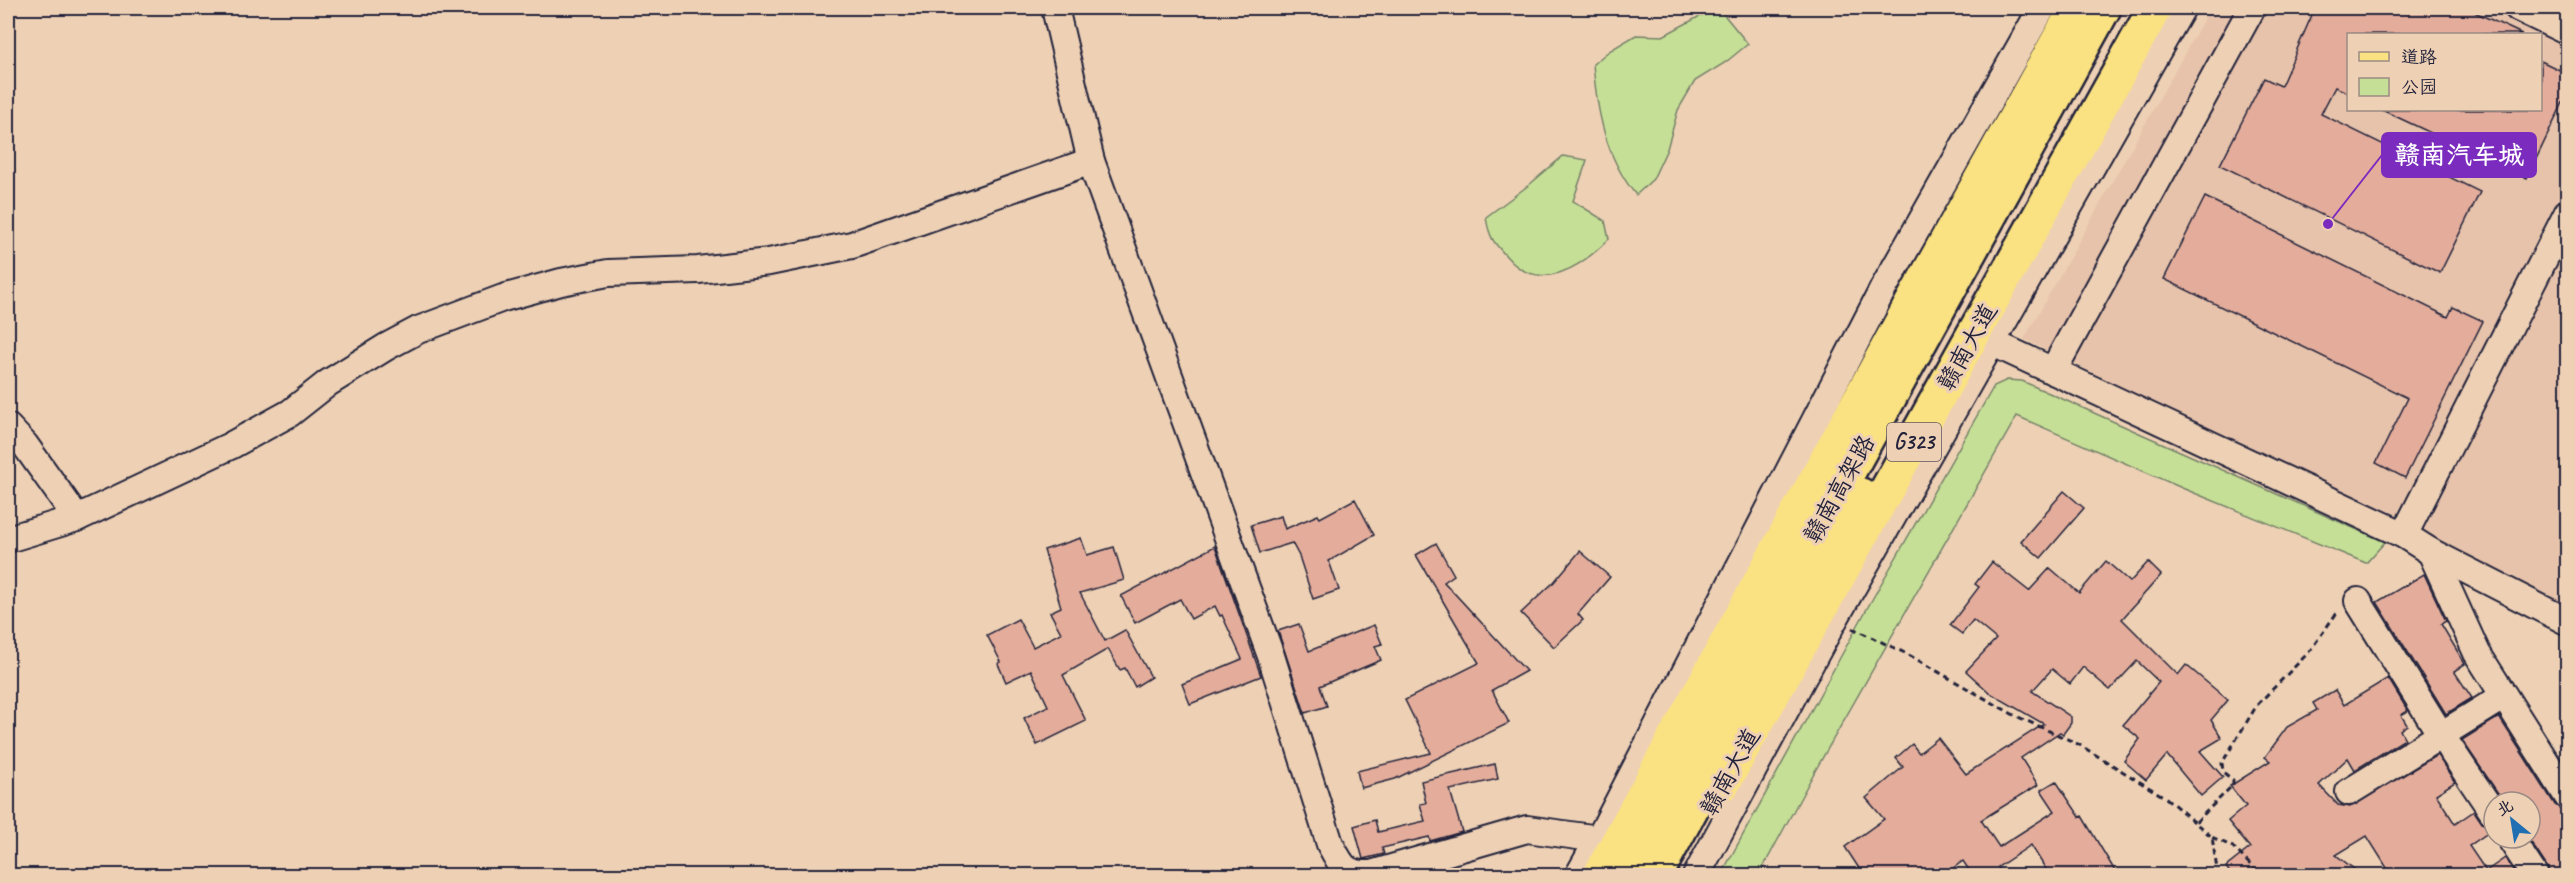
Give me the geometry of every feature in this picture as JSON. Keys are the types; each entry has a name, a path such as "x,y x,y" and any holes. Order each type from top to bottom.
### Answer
{"main road":[{"name":"G323","path":"1599,876 1914,298 2076,8"},
{"name":"赣南高架路","path":"1626,876 2104,8"},
{"name":"赣南高架路","path":"1655,876 2129,8"},
{"name":"赣南大道","path":"1673,876 2155,8"}],"street":[{"path":"1056,8 1091,161 1268,645 1330,844 1343,867 1354,874 1372,875 1527,829 1599,839"},
{"path":"1578,876 1883,289 2042,8"},
{"path":"1696,876 1834,620 2182,8"},
{"path":"2053,371 2252,8"},
{"path":"2518,8 2568,32"},
{"path":"8,539 76,518 230,446 280,419 328,383 386,346 418,330 503,298 561,282 608,273 698,270 769,262 852,245 1091,161"},
{"path":"2404,535 2568,212"},
{"path":"1993,343 2404,535 2431,552 2568,622"},
{"path":"8,427 25,445 76,518"},
{"path":"2431,552 2477,653 2568,797"},
{"path":"2358,601 2441,735 2482,796"},
{"path":"2349,792 2504,696"},
{"path":"2518,850 2535,876"}],"path":[{"path":"2196,822 2233,785 2233,780 2223,772 2222,763 2258,705 2309,652 2339,610 2350,602 2358,601"},
{"path":"1834,620 1907,654 2014,714 2078,744 2166,798 2212,837 2233,847 2261,876"},
{"path":"2212,837 2217,876"}],"shaded area":[{"path":"2210,8 2567,8 2567,608 2024,339"}],"green space":[{"path":"1721,11 1748,44 1726,62 1695,81 1678,110 1667,149 1653,179 1636,195 1617,165 1604,133 1593,64 1609,51 1636,35 1663,36 1700,16"},
{"path":"1563,156 1587,160 1573,201 1605,221 1609,239 1586,259 1560,273 1533,274 1520,268 1498,247 1490,234 1486,217"},
{"path":"2007,380 2022,381 2385,542 2366,563 2182,488 2017,416 1815,771 1759,875 1721,875 1869,605 1994,386"}],"building":[{"path":"2315,8 2466,8 2520,33 2347,33 2347,92 2335,87 2321,114 2480,192 2440,273 2220,165 2264,78 2281,86"},
{"path":"2542,61 2568,74 2568,92 2527,178 2384,111 2542,111"},
{"path":"2205,197 2448,317 2453,307 2483,321 2405,478 2376,463 2408,398 2164,279"},
{"path":"2064,491 2084,508 2041,558 2021,541"},
{"path":"1355,499 1374,535 1329,561 1339,590 1313,599 1299,556 1292,543 1260,553 1251,525 1281,516 1285,529 1318,515 1320,518"},
{"path":"1081,538 1087,555 1114,547 1124,580 1080,593 1105,641 1125,630 1151,677 1135,687 1125,668 1120,670 1108,649 1063,675 1086,721 1037,745 1024,718 1048,706 1031,670 1006,682 998,664 1001,662 987,635 1018,619 1033,647 1061,633 1050,612 1061,607 1044,550"},
{"path":"1436,543 1454,575 1444,582 1526,671 1492,690 1509,723 1395,779 1361,788 1357,771 1431,753 1405,700 1479,663 1416,555"},
{"path":"1215,546 1261,676 1190,704 1182,684 1242,659 1222,615 1220,616 1215,606 1191,619 1180,599 1135,623 1121,596"},
{"path":"1580,551 1610,577 1578,614 1583,620 1554,647 1521,613 1554,582"},
{"path":"2106,561 2130,582 2148,562 2161,575 2122,619 2178,675 2186,665 2228,700 2211,720 2222,738 2200,751 2223,777 2201,796 2167,755 2146,780 2124,761 2140,739 2123,725 2159,682 2137,661 2110,690 2083,667 2070,684 2052,669 2032,691 2071,717 2071,723 2063,734 2060,732 2021,758 2038,785 1981,820 1999,847 2055,811 2041,790 2056,781 2080,817 2082,816 2118,876 2050,876 2031,845 1998,867 2003,876 1973,876 1963,861 1942,876 1864,876 1845,847 1884,819 1866,798 1903,767 1896,758 1912,744 1919,753 1938,738 1966,774 2044,724 1990,693 1966,671 1996,639 1973,620 1962,634 1950,625 1979,587 1975,584 1992,562 2029,591 2050,568 2079,593"},
{"path":"2424,574 2446,621 2441,624 2465,664 2454,671 2472,698 2446,714 2377,602"},
{"path":"1299,624 1309,651 1374,625 1382,644 1375,646 1381,660 1320,686 1327,706 1305,713 1278,631"},
{"path":"2388,678 2408,711 2401,715 2407,725 2400,730 2405,739 2355,770 2348,758 2319,785 2338,805 2350,807 2437,755 2455,782 2436,794 2455,824 2474,811 2482,823 2482,837 2469,846 2486,871 2505,858 2517,876 2392,876 2367,836 2336,855 2363,876 2232,876 2226,867 2250,848 2228,821 2246,806 2230,786 2270,761 2265,757 2287,727 2317,710 2313,703 2335,690 2344,705"},
{"path":"2499,717 2555,805 2568,812 2568,876 2550,876 2548,868 2536,850 2542,850 2542,790 2496,790 2462,740"},
{"path":"1495,764 1498,779 1450,790 1462,832 1430,841 1429,837 1382,848 1384,854 1363,859 1354,826 1375,820 1378,832 1425,821 1420,804 1426,803 1421,781"}],"place":[{"name":"赣南汽车城","path":"2328,224"}]}
